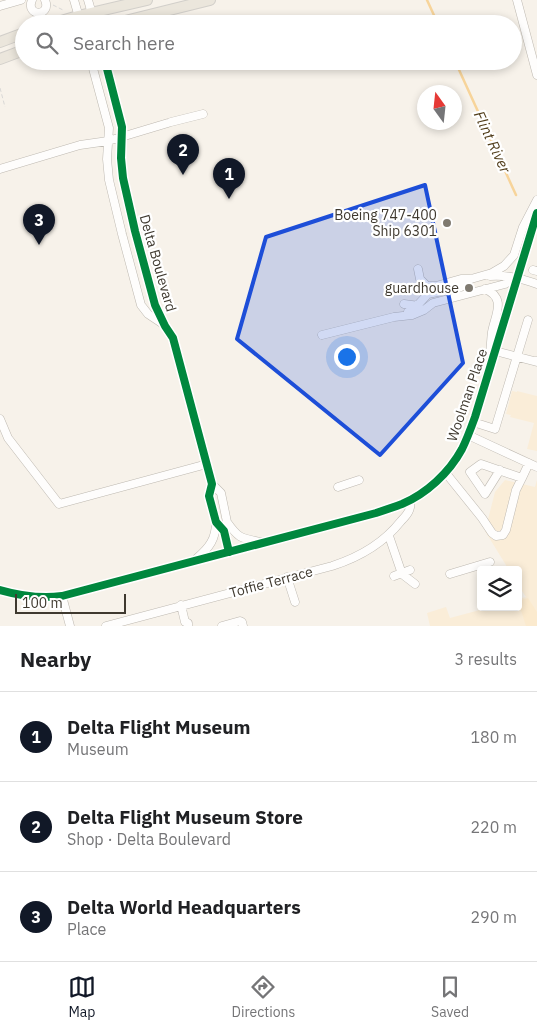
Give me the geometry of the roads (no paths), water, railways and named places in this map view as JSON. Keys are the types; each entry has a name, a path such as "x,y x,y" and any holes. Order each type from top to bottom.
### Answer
{"main road":[{"path":"88,15 92,12 147,0"},
{"path":"149,15 210,0"},
{"path":"0,42 15,36"},
{"path":"0,59 15,53"}],"street":[{"path":"0,6 21,0"},
{"path":"32,0 30,6 35,12"},
{"path":"74,0 78,15"},
{"path":"88,0 93,15"},
{"path":"517,0 521,15"},
{"path":"26,15 43,12 46,2"},
{"path":"522,18 537,74"},
{"name":"Delta Boulevard","path":"93,70 108,128 107,158 110,180 141,305 174,338 212,484 209,496 216,522 224,531 229,552"},
{"name":"Delta Boulevard","path":"107,70 122,127 121,158 125,187 155,305 164,326"},
{"path":"0,169 80,145 108,141 203,114"},
{"path":"322,335 394,317 413,310 428,294 461,287 471,280 496,272 512,258 526,221 537,200"},
{"name":"Woolman Place","path":"0,590 14,594 48,598 62,596 376,513 403,504 432,485 455,460 468,435 537,213"},
{"path":"418,269 420,279 427,286 436,286 462,279 471,280"},
{"path":"482,277 504,275 537,284"},
{"path":"394,317 412,315 433,303 505,284 517,277"},
{"path":"485,290 493,294 497,299 499,307 492,332 489,370"},
{"path":"404,304 426,308"},
{"path":"473,422 495,429 528,320"},
{"path":"495,351 537,362"},
{"path":"0,419 8,438 59,504 207,464"},
{"path":"468,435 537,467"},
{"path":"445,472 496,536 503,535 506,530 516,490 529,463"},
{"path":"500,470 522,478"},
{"path":"338,486 359,480"},
{"name":"Delta Boulevard","path":"212,484 221,493 227,522"},
{"name":"Toffie Terrace","path":"106,626 332,566 354,558 389,536 408,511 411,504 410,500"},
{"path":"194,561 211,543 216,532 216,522"},
{"path":"224,531 227,522"},
{"path":"227,522 240,537 263,542"},
{"path":"389,536 398,575 415,584"},
{"path":"450,574 490,562"},
{"path":"398,575 410,570"},
{"path":"287,577 295,602"},
{"path":"62,596 70,626"},
{"path":"181,606 186,625"},
{"path":"222,626 240,621 243,626"}],"waterway":[{"name":"Flint River","path":"427,0 434,15"},
{"name":"Flint River","path":"459,70 516,195"}],"place":[{"name":"Delta Flight Museum Store","path":"183,175"},
{"name":"Delta Flight Museum","path":"229,199"},
{"name":"Boeing 747-400 Ship 6301","path":"447,223"},
{"name":"Delta World Headquarters","path":"39,245"},
{"name":"guardhouse","path":"469,288"}]}
